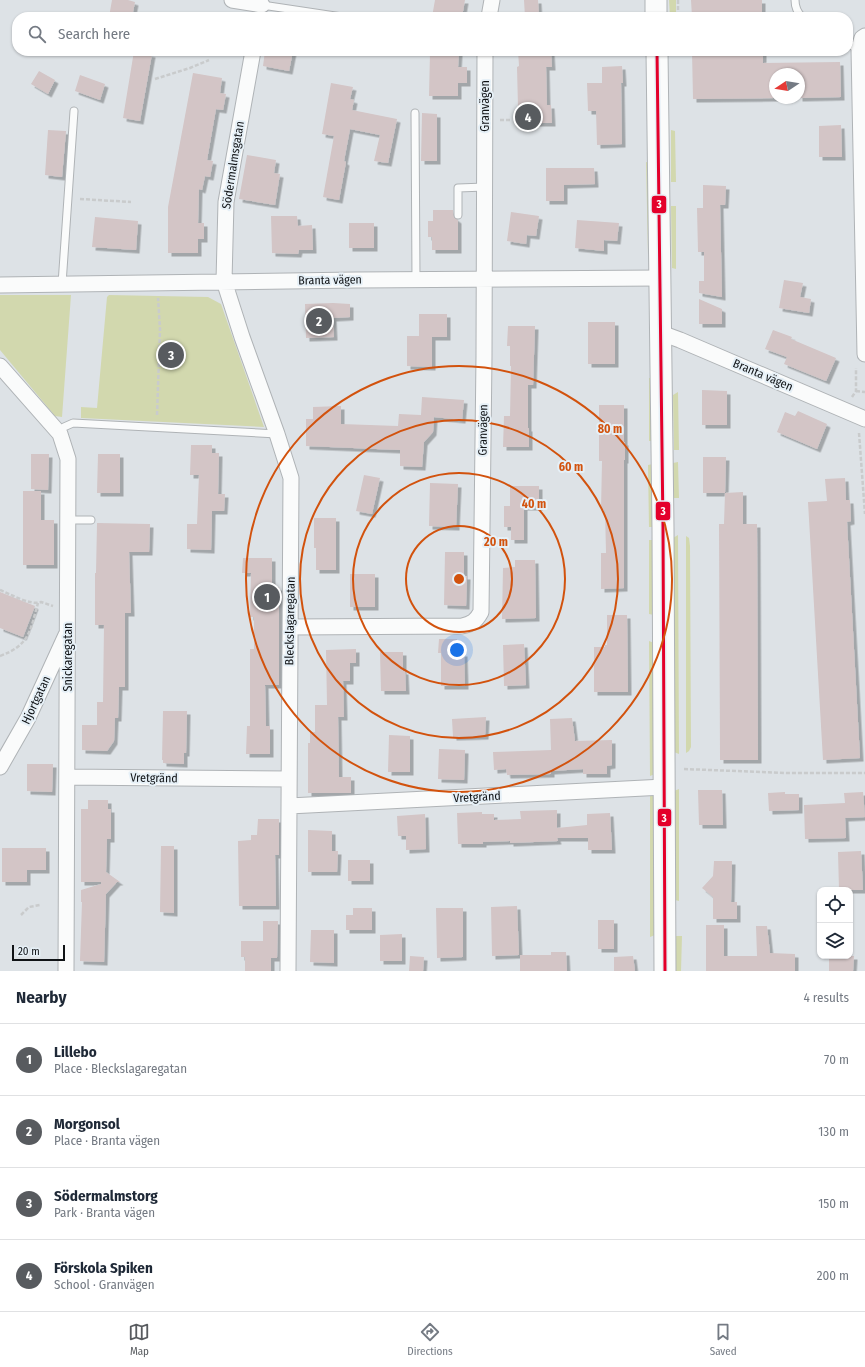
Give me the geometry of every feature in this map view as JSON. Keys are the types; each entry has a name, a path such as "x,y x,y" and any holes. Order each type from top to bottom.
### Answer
{"street":[{"path":"232,0 262,7"},
{"path":"490,12 492,0"},
{"path":"656,0 656,12"},
{"path":"857,43 865,354"},
{"name":"Södermalmsgatan","path":"224,281 226,202 252,56"},
{"name":"Granvägen","path":"290,627 462,626 477,620 481,612 485,279 485,56"},
{"path":"657,56 661,333 665,971"},
{"name":"Branta vägen","path":"0,285 224,281 660,278"},
{"name":"Bleckslagaregatan","path":"224,281 291,478 288,971"},
{"name":"Branta vägen","path":"661,333 865,419"},
{"name":"Snickaregatan","path":"0,366 60,434 68,459 66,971"},
{"name":"Hjortgatan","path":"0,767 28,718 68,630"},
{"name":"Vretgränd","path":"67,777 289,779"},
{"name":"Vretgränd","path":"289,806 664,788"}],"lane":[{"path":"795,0 799,12"},
{"path":"262,7 302,12"},
{"path":"62,284 74,111"},
{"path":"415,113 416,279"},
{"path":"458,216 458,188 485,187"},
{"path":"60,434 64,427 73,423 157,426 277,434"},
{"path":"68,520 91,520"}],"path":[{"path":"678,0 678,12"},
{"path":"155,79 190,68 209,60"},
{"path":"505,120 510,120"},
{"path":"68,198 131,202"},
{"path":"157,426 160,329 158,298"},
{"path":"856,391 865,392"},
{"path":"0,590 28,601 45,603"},
{"path":"0,656 16,650 24,642 30,630 38,603"},
{"path":"683,769 787,774 865,773"},
{"path":"21,916 29,907 40,905"}],"green space":[{"path":"669,0 676,0 676,12 670,12"},
{"path":"671,130 675,131 676,182 671,182"},
{"path":"646,162 651,163 653,245 648,255"},
{"path":"671,206 676,206 676,269 672,268"},
{"path":"0,295 71,295 62,417 55,416 0,350"},
{"path":"109,295 208,297 221,304 264,427 81,418 81,407 97,408 107,297"},
{"path":"649,378 653,378 654,441 649,441"},
{"path":"678,392 679,450 674,450 673,395"},
{"path":"678,462 679,498 673,498 673,463"},
{"path":"653,464 654,527 649,527 648,465"},
{"path":"678,535 679,754 674,752 673,538"},
{"path":"686,536 689,538 690,546 691,747 686,753"},
{"path":"649,540 653,540 654,615 649,614"},
{"path":"649,641 654,643 655,774 650,776"},
{"path":"679,789 679,901 675,900 674,791"},
{"path":"650,794 654,797 655,935 650,937"},
{"path":"675,936 682,936 681,971 676,971"}],"building":[{"path":"112,0 128,0 135,2 133,12 110,12"},
{"path":"435,0 465,0 463,12 433,12"},
{"path":"524,0 538,0 539,12 525,12"},
{"path":"691,0 762,0 762,12 692,12"},
{"path":"133,56 152,56 140,121 123,118"},
{"path":"264,56 292,56 289,71 263,66"},
{"path":"430,56 459,56 458,67 467,67 467,83 458,83 458,96 429,96"},
{"path":"518,56 551,56 552,67 546,67 547,105 551,105 552,123 521,123 521,108 518,108 517,67 519,66"},
{"path":"692,56 763,56 763,63 840,62 841,97 805,98 805,68 769,68 769,98 693,99"},
{"path":"622,66 622,144 597,145 596,111 588,111 587,83 602,83 602,67"},
{"path":"39,71 55,80 48,94 31,84"},
{"path":"193,73 222,78 220,93 226,94 223,110 216,109 207,160 213,161 210,177 205,176 202,190 199,189 198,223 204,223 204,239 198,239 198,253 168,253 168,207"},
{"path":"80,75 105,84 100,100 75,91"},
{"path":"331,83 353,87 350,99 354,100 352,110 397,119 388,163 374,161 380,135 350,129 339,200 323,197 334,136 322,134"},
{"path":"422,113 437,114 437,161 421,161"},
{"path":"841,125 842,157 819,157 819,126"},
{"path":"48,130 66,131 62,177 45,175"},
{"path":"247,155 276,160 274,173 280,174 275,205 239,199"},
{"path":"546,168 594,168 595,184 564,185 564,201 546,201"},
{"path":"703,185 726,186 725,205 720,205 722,297 699,293 699,281 704,281 704,252 698,252 697,208 703,208"},
{"path":"433,210 453,210 454,217 458,220 458,250 432,250 432,237 428,237 428,221 433,221"},
{"path":"511,212 539,216 536,236 527,235 526,244 507,241"},
{"path":"271,216 297,216 298,226 312,225 313,250 299,250 298,254 272,253"},
{"path":"95,217 138,221 136,250 92,247"},
{"path":"577,220 619,223 617,241 604,240 604,251 575,248"},
{"path":"349,223 374,223 374,248 349,248"},
{"path":"784,280 803,283 800,297 811,299 809,313 779,308"},
{"path":"699,299 722,309 722,324 699,324"},
{"path":"305,304 350,304 350,317 333,318 334,337 306,338"},
{"path":"419,314 447,314 447,337 432,337 432,367 407,366 407,336 419,336"},
{"path":"588,322 615,322 615,364 588,364"},
{"path":"508,326 535,326 533,385 528,385 529,447 503,447 504,416 510,416 511,366 510,346 507,346"},
{"path":"773,330 792,337 791,339 836,358 826,381 784,364 787,357 765,349"},
{"path":"702,390 727,391 727,425 702,425"},
{"path":"422,397 464,400 462,420 434,417 433,432 424,442 422,467 400,466 400,450 306,446 306,419 313,419 313,407 341,406 341,424 398,426 399,414 421,415"},
{"path":"599,405 624,405 624,588 601,589 601,553 606,553 605,510 601,510 602,461 599,461"},
{"path":"798,411 827,424 817,449 777,432 785,412 795,416"},
{"path":"191,445 212,445 212,453 219,453 218,494 225,494 224,511 212,511 211,550 187,549 187,524 197,524 199,475 190,475"},
{"path":"31,454 49,454 48,490 31,489"},
{"path":"98,454 120,454 120,493 97,493"},
{"path":"703,457 726,457 725,493 703,493"},
{"path":"364,475 380,478 372,514 356,511"},
{"path":"845,478 846,500 850,500 851,521 847,522 860,758 823,760 808,502 827,501 825,479"},
{"path":"430,483 458,484 456,527 429,526"},
{"path":"510,486 539,486 539,507 524,507 524,540 511,540 511,527 504,527 504,506 510,506"},
{"path":"23,491 41,491 41,520 54,520 54,565 23,565"},
{"path":"743,492 743,524 757,524 758,760 720,760 719,524 724,524 725,493"},
{"path":"314,518 336,518 336,570 316,570"},
{"path":"97,523 150,524 149,552 129,552 131,613 125,613 125,687 119,687 118,718 115,718 114,741 107,751 82,750 82,725 97,725 97,702 103,702 104,625 95,625"},
{"path":"445,552 464,552 464,576 467,576 466,606 444,605"},
{"path":"243,558 272,558 272,587 279,587 279,685 265,685 266,726 270,726 270,754 246,754 247,726 250,726 250,649 254,649 254,617 250,617 251,573 242,573"},
{"path":"515,560 535,560 536,618 502,619 503,568 515,567"},
{"path":"350,574 375,574 375,607 350,607"},
{"path":"0,592 35,606 23,637 0,628"},
{"path":"607,615 627,615 628,692 594,692 594,647 605,647 605,645 607,645"},
{"path":"439,639 457,639 457,653 464,653 465,686 441,686 441,653 438,653"},
{"path":"524,644 526,685 504,686 503,645"},
{"path":"356,649 356,663 350,663 350,681 343,681 344,717 338,717 339,777 351,777 351,793 308,793 308,743 310,743 310,732 315,732 315,705 327,705 326,650"},
{"path":"380,652 403,652 403,671 405,671 406,691 381,691"},
{"path":"163,711 187,711 186,753 184,753 184,764 163,763"},
{"path":"486,717 485,736 453,737 452,719"},
{"path":"572,718 575,741 612,740 612,765 607,766 607,774 583,774 583,769 551,771 551,774 507,775 506,769 494,770 493,752 551,750 550,719"},
{"path":"389,735 410,736 410,772 388,772"},
{"path":"439,749 465,750 464,780 438,779"},
{"path":"27,764 53,764 52,792 27,791"},
{"path":"698,790 722,790 723,825 699,825"},
{"path":"785,792 785,794 799,794 799,810 769,811 768,793"},
{"path":"863,792 865,817 845,818 846,838 805,839 804,805 845,803 844,793"},
{"path":"88,800 108,800 108,809 111,809 111,839 107,839 106,872 120,882 117,882 106,894 104,962 80,961 81,890 101,884 101,882 81,882 81,809 88,809"},
{"path":"557,810 557,828 587,825 587,814 610,813 612,850 588,850 588,838 557,838 558,841 510,843 510,841 483,842 483,844 458,844 457,813 482,812 482,814 494,814 494,820 521,819 520,811"},
{"path":"425,814 426,849 406,850 406,836 398,836 397,816"},
{"path":"258,819 279,819 279,855 275,855 276,906 239,906 238,841 251,840 251,835 257,835"},
{"path":"308,830 332,831 332,851 338,851 337,872 308,872"},
{"path":"161,846 174,846 174,913 160,912"},
{"path":"2,848 46,848 46,870 27,870 27,882 2,882"},
{"path":"861,851 863,890 853,890 853,887 839,887 838,852"},
{"path":"348,860 370,860 370,881 348,881"},
{"path":"714,861 732,861 731,902 737,902 737,919 713,919 713,897 702,888 713,876"},
{"path":"517,906 519,955 492,956 491,907"},
{"path":"353,908 372,908 372,930 346,930 346,915 353,915"},
{"path":"436,908 463,908 463,957 437,958"},
{"path":"598,920 614,920 614,949 598,949"},
{"path":"263,921 278,921 277,958 271,958 271,971 245,971 245,957 241,957 241,941 263,941"},
{"path":"706,925 724,925 724,956 757,956 756,926 767,926 770,953 795,954 795,971 706,971"},
{"path":"311,930 334,930 334,963 310,962"},
{"path":"402,934 402,961 380,961 380,935"},
{"path":"551,952 566,952 567,971 520,971 520,955 551,955"},
{"path":"410,956 424,957 423,971 409,971"},
{"path":"633,956 635,971 614,971 614,957"},
{"path":"854,956 853,971 829,971 829,959 853,959"}],"transit line":[{"name":"3","path":"657,56 663,528 665,971"}],"place":[{"name":"Förskola Spiken","path":"528,117"},
{"name":"Morgonsol","path":"319,321"},
{"name":"Södermalmstorg","path":"171,355"},
{"name":"Lillebo","path":"267,597"}]}
